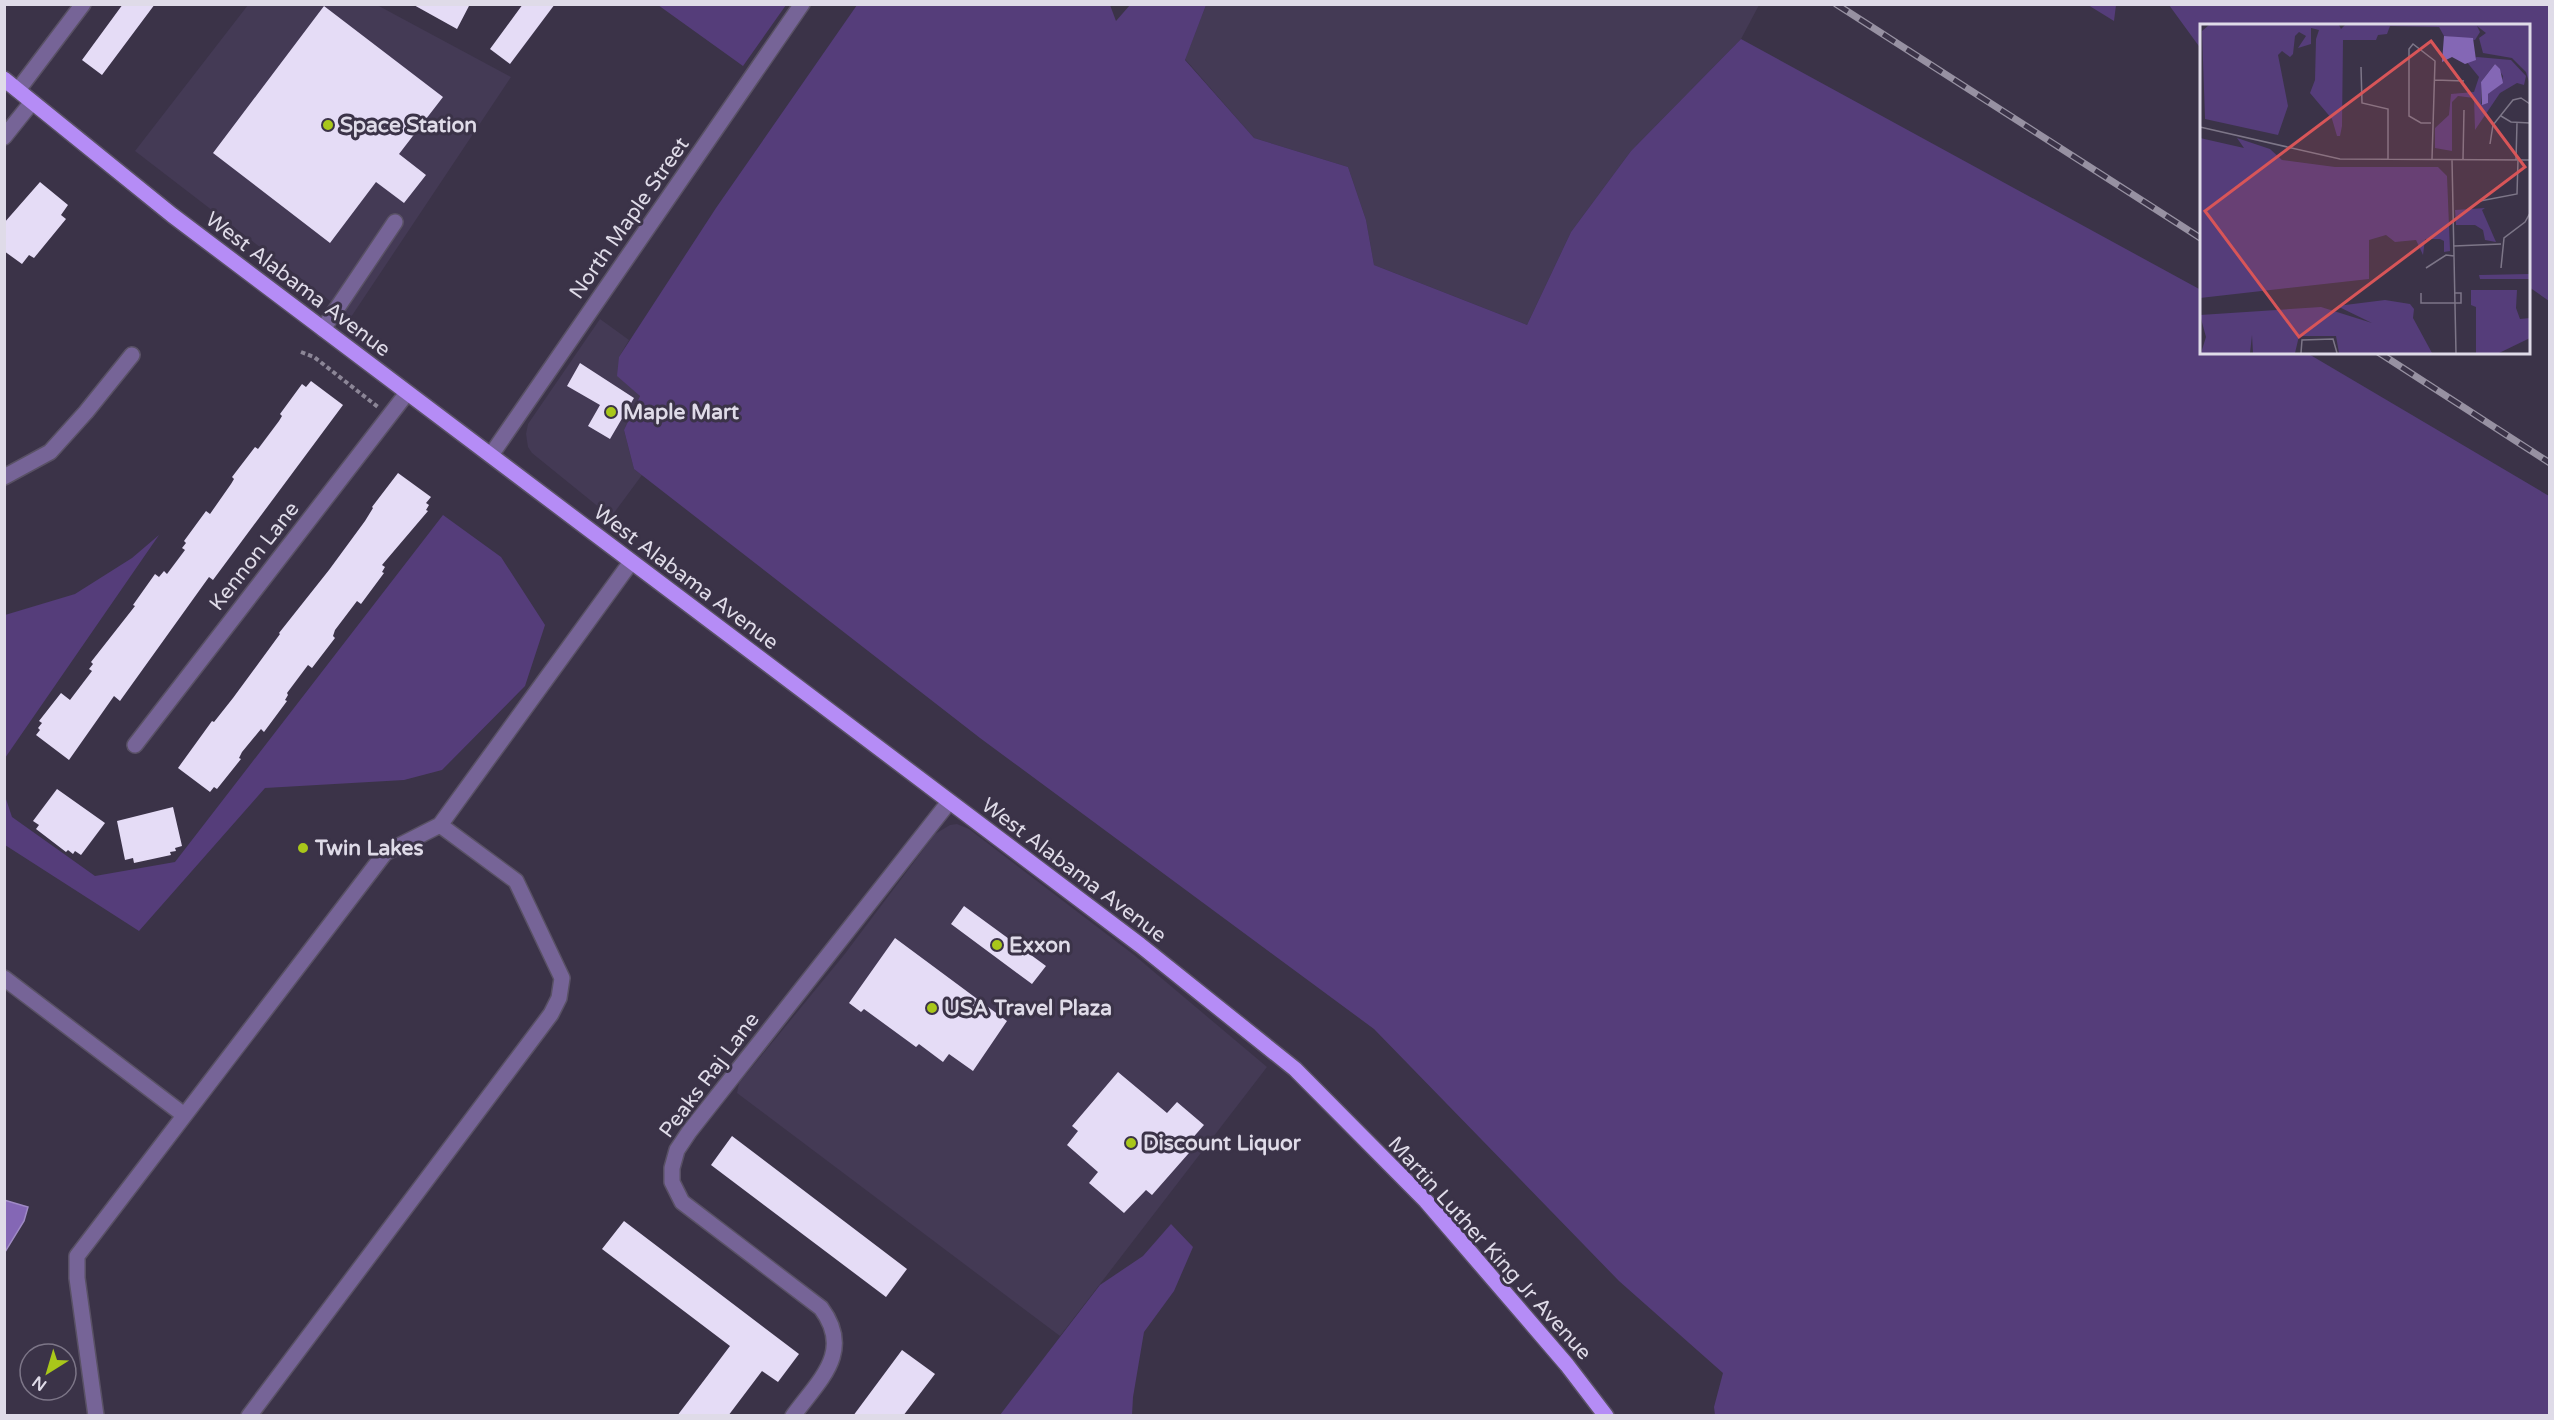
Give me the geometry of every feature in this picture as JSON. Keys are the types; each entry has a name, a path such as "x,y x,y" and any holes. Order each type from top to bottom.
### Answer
{"main road":[{"name":"West Alabama Avenue","path":"4,79 172,214 1149,952 1295,1069 1338,1112"},
{"name":"Martin Luther King Jr Avenue","path":"1338,1112 1426,1201 1567,1365 1606,1416"}],"street":[{"path":"18,90 83,4"},
{"name":"North Maple Street","path":"490,455 802,4"},
{"path":"4,137 32,102"},
{"path":"323,329 395,222"},
{"path":"4,477 50,452 87,412 132,356"},
{"name":"Kennon Lane","path":"135,746 407,393"},
{"path":"96,1416 77,1278 77,1256 385,853 440,825 631,562"},
{"name":"Peaks Raj Lane","path":"792,1416 832,1360 836,1338 832,1327 821,1308 687,1208 672,1182 673,1159 689,1132 949,802"},
{"path":"249,1416 551,1014 559,998 562,978 516,881 440,825"},
{"path":"4,978 184,1115"}],"path":[{"path":"301,352 314,357 390,416"}],"shaded area":[{"path":"248,5 377,5 511,77 351,317 135,151"},
{"path":"658,5 786,5 743,66"},
{"path":"857,5 1110,5 1116,21 1130,5 1206,5 1185,60 1254,138 1348,167 1366,220 1374,265 1527,325 1571,232 1631,151 1741,39 2200,289 2200,354 2309,354 2549,496 2549,1415 1715,1415 1714,1407 1723,1373 1619,1281 1374,1029 980,738 634,469 624,430 640,396 617,376 619,357 716,208"},
{"path":"1206,5 1759,5 1741,39 1631,151 1571,232 1527,325 1374,265 1366,220 1348,167 1254,138 1185,59"},
{"path":"2088,5 2116,5 2114,21"},
{"path":"2169,5 2549,5 2549,301 2530,288 2530,24 2200,24 2200,48"},
{"path":"600,319 629,340 619,357 640,396 624,430 634,469 642,475 611,517 532,453 528,447 526,434 528,424"},
{"path":"443,515 501,557 545,625 525,686 442,770 404,780 265,788 139,931 5,845 5,796 12,817 95,876 175,862"},
{"path":"159,535 5,758 5,615 75,594 132,558"},
{"path":"957,824 969,829 1134,955 1267,1067 1060,1336 737,1093 739,1083 844,955 935,834 950,825"},
{"path":"4,1200 28,1207 24,1221 5,1252"},
{"path":"1171,1224 1193,1247 1174,1291 1144,1332 1132,1415 1000,1415 1100,1285 1143,1256"}],"building":[{"path":"123,4 155,4 102,75 82,60"},
{"path":"412,4 470,4 457,29"},
{"path":"523,4 555,4 510,64 490,49"},
{"name":"Space Station","path":"324,6 443,97 399,154 426,175 404,203 376,182 330,243 213,153"},
{"path":"40,182 68,205 61,215 66,219 34,258 29,255 22,264 4,251 4,223"},
{"path":"580,363 634,398 610,439 588,426 600,405 567,386"},
{"path":"311,381 343,405 213,580 209,577 120,701 114,696 69,760 36,735 42,723 39,721 61,693 70,700 92,671 89,669 93,664 91,662 135,606 133,605 155,574 159,577 164,571 167,574 185,550 182,548 186,543 184,541 206,511 210,514 234,479 232,477 255,447 258,449 302,384 306,387"},
{"path":"398,473 431,497 426,503 429,505 426,510 428,511 382,565 385,567 382,572 384,573 361,604 357,601 335,630 333,636 335,638 312,668 308,665 287,693 285,700 287,701 264,732 261,729 217,789 214,787 210,792 178,768 329,570"},
{"path":"57,789 105,823 81,855 75,851 73,854 68,850 66,852 36,829 39,825 33,821"},
{"path":"173,807 182,846 170,852 171,855 134,863 133,858 125,860 117,821"},
{"path":"964,906 1046,966 1032,984 951,924"},
{"name":"USA Travel Plaza","path":"895,938 1007,1021 973,1071 949,1054 943,1062 919,1044 916,1047 864,1009 861,1012 849,1003"},
{"name":"Discount Liquor","path":"1118,1072 1167,1113 1177,1102 1204,1125 1190,1141 1196,1145 1152,1195 1146,1190 1124,1213 1089,1183 1098,1172 1067,1145 1078,1131 1072,1126"},
{"path":"732,1136 907,1269 886,1297 711,1165"},
{"path":"624,1221 799,1354 778,1382 762,1371 728,1416 677,1416 730,1346 602,1249"},
{"path":"902,1350 935,1374 903,1416 853,1416"}],"railway":[{"path":"1836,4 2200,238"},
{"path":"2381,354 2550,463"}],"place":[{"name":"Space Station","path":"328,125"},
{"name":"Maple Mart","path":"611,412"},
{"name":"Twin Lakes","path":"303,848"},
{"name":"Exxon","path":"997,945"},
{"name":"USA Travel Plaza","path":"932,1008"},
{"name":"Discount Liquor","path":"1131,1143"}]}
